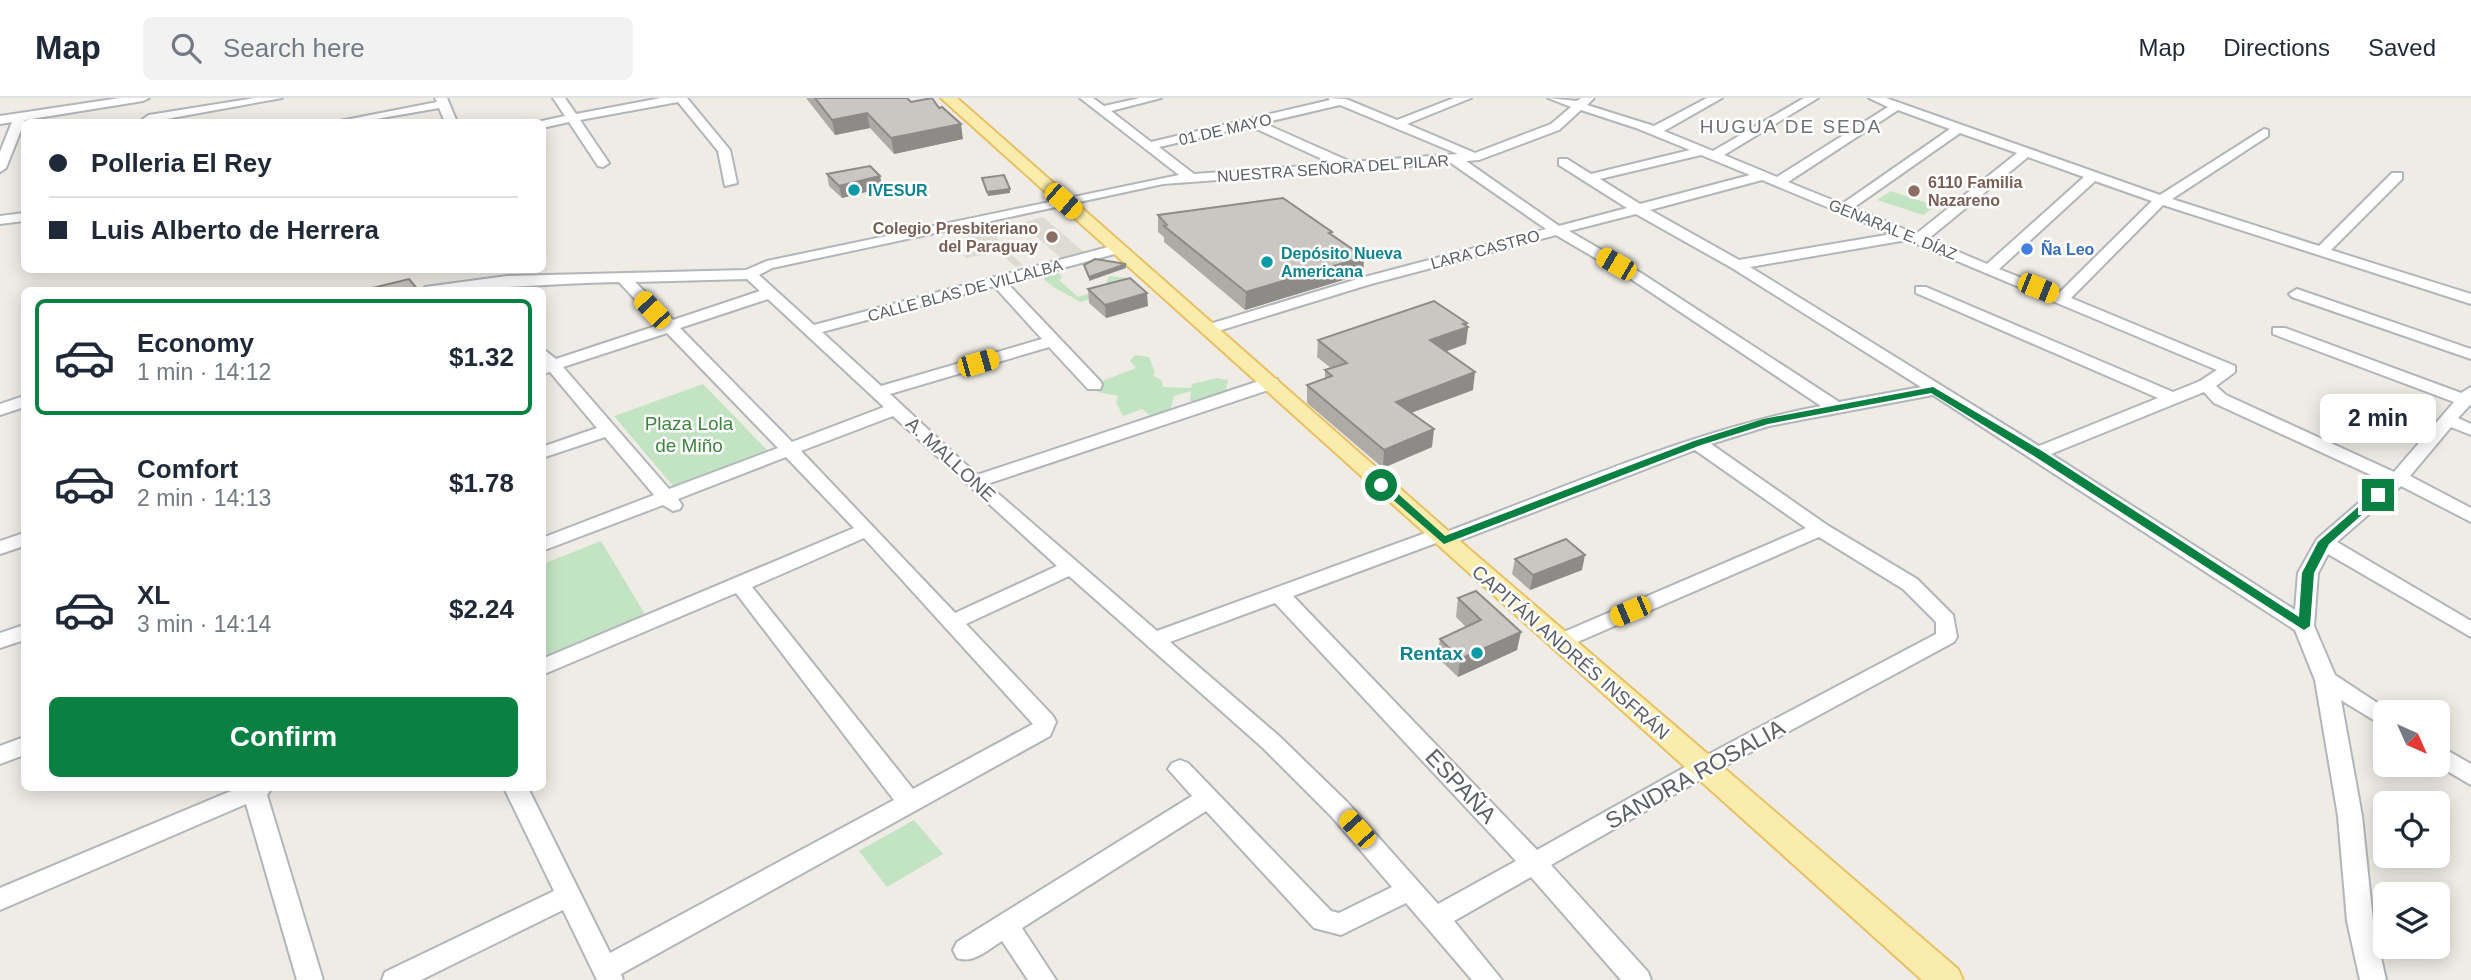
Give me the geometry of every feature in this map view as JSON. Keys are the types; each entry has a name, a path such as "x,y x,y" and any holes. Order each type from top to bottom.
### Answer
{"main road":[{"name":"CAPITÁN ANDRÉS INSFRÁN","path":"949,98 1271,383 1441,538 1946,980"}],"street":[{"path":"0,120 143,98"},
{"path":"150,119 155,98"},
{"path":"160,119 276,98"},
{"path":"559,98 603,163"},
{"path":"546,123 680,98 724,150 730,183"},
{"path":"1086,98 1190,177"},
{"path":"1102,110 1154,98"},
{"path":"1397,124 1465,98"},
{"name":"GENARAL E. DÍAZ","path":"1554,98 1585,103 2229,369 2206,385"},
{"path":"1654,131 1716,98"},
{"path":"1590,178 1707,153 1812,98"},
{"path":"1875,98 2161,200 2471,299"},
{"path":"1338,100 1475,157"},
{"name":"01 DE MAYO","path":"1149,146 1338,100"},
{"path":"355,119 442,101 450,119"},
{"name":"NUESTRA SEÑORA DEL PILAR","path":"1063,201 1190,177 1475,157 1538,135 1585,103"},
{"path":"1779,182 1897,106"},
{"path":"0,168 20,117"},
{"path":"1251,122 1350,167"},
{"path":"1843,209 1959,128"},
{"path":"2062,298 2161,200 2264,133"},
{"path":"1737,265 1914,237 2026,152"},
{"path":"1454,159 1555,229 1636,276 1835,407"},
{"path":"1563,162 1737,265 1933,390 2038,453 2304,626"},
{"name":"LARA CASTRO","path":"1209,329 1366,281 1763,176"},
{"path":"1990,269 2093,176"},
{"path":"2320,252 2397,176"},
{"path":"483,286 540,277 750,274 767,265 1063,201"},
{"path":"0,220 21,217"},
{"name":"CALLE BLAS DE VILLALBA","path":"813,330 1117,249"},
{"name":"A. MALLONE","path":"750,274 974,482 1271,742 1339,809 1489,980"},
{"path":"517,791 608,975 1045,726 1045,722 867,530 667,327 621,276"},
{"path":"997,281 1094,385"},
{"path":"1922,290 2174,399"},
{"path":"669,501 609,430 546,362 667,327 770,293"},
{"path":"2297,294 2471,354"},
{"path":"2279,331 2468,396 2397,479 2324,542 2308,573 2304,626 2326,680 2350,816 2360,921 2373,980"},
{"path":"880,392 1051,341"},
{"path":"974,482 1271,383"},
{"path":"2038,453 2206,385 2220,398 2471,516"},
{"path":"1154,640 1697,443 1766,421 1933,390"},
{"path":"0,410 21,402"},
{"path":"546,544 669,501 791,454 897,408"},
{"path":"2448,421 2471,430"},
{"path":"546,452 609,430"},
{"path":"1697,443 1820,529"},
{"path":"546,554 669,501"},
{"path":"1559,642 1820,529"},
{"name":"SANDRA ROSALIA","path":"1437,918 1702,768 1943,642 1949,631 1946,620 1910,584 1820,529"},
{"path":"546,666 867,530"},
{"path":"0,548 21,541"},
{"path":"2324,542 2471,629"},
{"path":"953,622 1071,567"},
{"path":"738,584 910,803"},
{"name":"ESPAÑA","path":"1280,595 1534,863 1638,980"},
{"path":"0,641 21,633"},
{"path":"2326,680 2373,711"},
{"path":"0,755 21,747"},
{"path":"2450,762 2471,776"},
{"path":"1180,769 1323,920 1341,924 1411,889"},
{"path":"0,899 249,791"},
{"path":"257,791 310,980"},
{"path":"966,950 1208,798"},
{"path":"395,980 569,895"},
{"path":"1005,925 1043,980"}],"shaded area":[{"name":"Colegio Presbiteriano del Paraguay","path":"1043,217 1084,252 1061,258 1021,223"},
{"name":"Colegio Presbiteriano del Paraguay","path":"985,224 1023,265 1016,267 999,252 966,258 964,255 979,250 960,230"}],"green space":[{"path":"1891,191 1936,206 1923,215 1877,200"},
{"path":"1046,270 1055,270 1062,277 1059,280 1078,297 1104,289 1109,276 1128,278 1122,290 1080,302 1044,279 1040,274"},
{"path":"1135,355 1149,357 1155,372 1153,375 1162,381 1163,387 1191,388 1192,384 1217,378 1228,380 1226,388 1231,396 1199,405 1190,401 1191,391 1174,396 1169,414 1154,419 1142,409 1123,416 1116,402 1118,396 1098,392 1093,388 1097,383 1136,368 1130,361"},
{"name":"Plaza Lola de Miño","path":"703,384 767,450 673,486 614,416"},
{"path":"601,541 646,616 546,658 546,563"},
{"path":"914,820 943,854 887,887 859,851"}],"building":[{"path":"815,98 907,98 911,102 932,98 939,108 942,107 961,124 891,138 867,113 832,120"},
{"path":"870,166 880,176 839,186 827,174"},
{"path":"1004,175 1010,189 987,192 982,178"},
{"name":"Depósito Nueva Americana","path":"1283,198 1364,257 1246,292 1164,226 1167,225 1158,215"},
{"path":"1095,259 1126,264 1089,277 1084,265"},
{"path":"1130,278 1147,293 1105,305 1088,289"},
{"path":"409,279 416,287 376,287"},
{"path":"1434,301 1467,323 1463,324 1468,327 1430,340 1475,372 1396,402 1434,429 1384,450 1307,385 1332,376 1325,370 1347,363 1318,340"},
{"path":"1566,539 1585,555 1533,575 1515,559"},
{"path":"1476,591 1521,632 1460,659 1440,639 1481,620 1458,598"}],"place":[{"name":"IVESUR","path":"854,190"},
{"name":"6110 Familia Nazareno","path":"1914,191"},
{"name":"Colegio Presbiteriano del Paraguay","path":"1052,237"},
{"name":"Ña Leo","path":"2027,249"},
{"name":"Depósito Nueva Americana","path":"1267,262"},
{"name":"Rentax","path":"1477,653"}],"district":[{"name":"HUGUA DE SEDA","path":"1791,126"}],"route":[{"path":"1381,485 1444,540 1697,443 1766,421 1933,390 2038,453 2304,626 2304,598 2308,573 2324,542 2378,495"}]}
